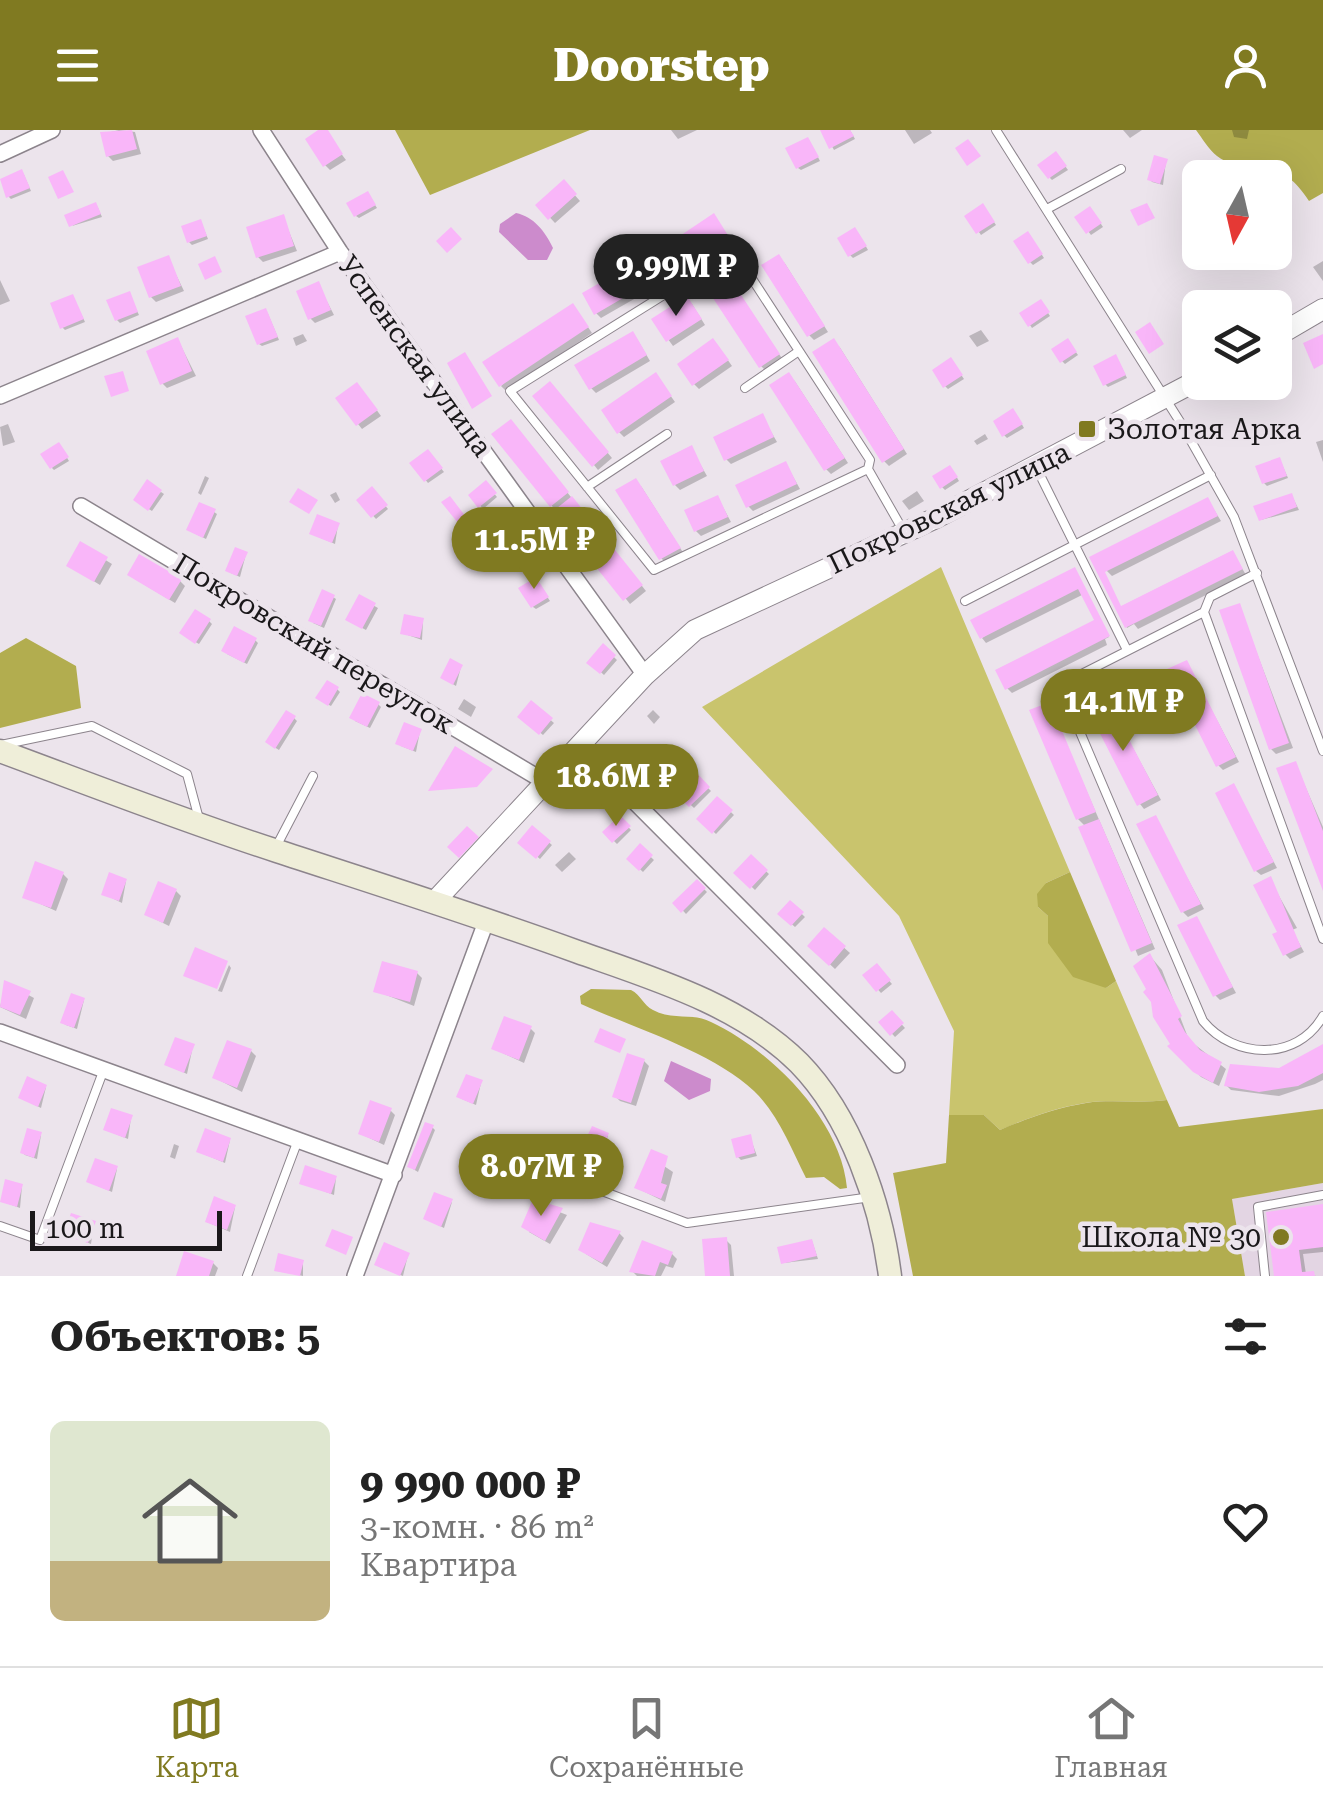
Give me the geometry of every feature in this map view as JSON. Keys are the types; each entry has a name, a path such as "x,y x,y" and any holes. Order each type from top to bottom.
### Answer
{"main road":[{"path":"0,748 200,824 435,900 670,985 773,1040 825,1095 851,1144 871,1197 890,1276"}],"street":[{"path":"0,154 52,130"},
{"name":"Успенская улица","path":"261,130 340,252 645,676"},
{"path":"0,396 340,252"},
{"path":"1292,326 1323,309"},
{"name":"Покровская улица","path":"435,900 645,676 695,630 1036,468 1182,390"},
{"name":"Покровский переулок","path":"82,506 547,783"},
{"path":"580,748 898,1065"},
{"path":"355,1276 487,919"},
{"path":"0,1032 394,1175"}],"lane":[{"path":"996,130 1211,475 1257,573 1323,751"},
{"path":"1047,209 1120,170"},
{"path":"868,469 654,570 510,391 734,251 870,460 868,469 904,532"},
{"path":"745,388 799,351"},
{"path":"587,488 667,434"},
{"path":"1036,468 1127,650"},
{"path":"965,601 1211,475"},
{"path":"1257,573 1210,597 1204,612 1323,939"},
{"path":"1204,612 1060,685 1203,1022 1227,1042 1273,1051 1306,1036 1323,1016"},
{"path":"0,748 92,726 187,774 200,824"},
{"path":"275,850 313,776"},
{"path":"0,1226 40,1240 104,1070"},
{"path":"247,1276 298,1140"},
{"path":"541,1168 687,1224 871,1197"},
{"path":"1265,1276 1258,1207 1323,1195"}],"shaded area":[{"path":"395,130 590,130 430,195"},
{"path":"1196,130 1323,130 1323,193 1309,201 1292,181 1292,160 1225,160 1214,153"},
{"path":"516,213 534,221 546,236 553,248 547,260 528,260 499,232 500,224"},
{"path":"941,567 1070,872 1046,883 1038,907 1048,916 1051,929 1106,988 1116,981 1167,1100 1085,1103 1000,1130 984,1115 949,1115 954,1031 899,916 702,707"},
{"path":"26,638 76,666 81,708 0,728 0,653"},
{"path":"1070,872 1116,981 1106,988 1073,977 1048,943 1048,916 1038,907 1037,894 1046,883"},
{"path":"591,989 631,990 653,1010 704,1019 757,1050 817,1113 842,1162 847,1188 840,1189 824,1177 806,1178 770,1110 737,1077 672,1042 581,1004 580,996"},
{"path":"671,1061 711,1079 710,1091 689,1100 664,1081"},
{"path":"1167,1100 1179,1127 1323,1109 1323,1183 1232,1199 1245,1276 913,1276 893,1173 946,1163 949,1115 984,1115 1000,1130 1086,1103"},
{"name":"Школа № 30","path":"1323,1183 1323,1276 1245,1276 1232,1199"}],"building":[{"path":"132,130 137,149 106,157 100,132"},
{"path":"318,130 328,130 343,154 323,167 305,139"},
{"path":"820,130 850,130 854,136 829,149"},
{"path":"808,137 819,157 796,169 785,148"},
{"path":"968,139 981,156 967,166 955,148"},
{"path":"1056,151 1067,166 1048,179 1037,165"},
{"path":"1154,155 1168,159 1160,184 1147,180"},
{"path":"22,169 30,188 6,198 0,179"},
{"path":"63,170 74,192 58,199 48,177"},
{"path":"564,179 577,194 548,220 535,205"},
{"path":"368,191 376,205 354,217 346,203"},
{"path":"96,202 101,214 69,227 64,215"},
{"path":"983,203 995,222 976,234 964,216"},
{"path":"1147,203 1155,218 1138,226 1130,210"},
{"path":"1090,206 1102,223 1086,234 1074,217"},
{"path":"714,213 729,237 662,281 647,258"},
{"path":"284,214 294,246 256,258 246,227"},
{"path":"201,219 207,236 187,243 181,226"},
{"path":"451,227 462,239 447,253 436,241"},
{"path":"855,227 867,246 848,257 837,238"},
{"path":"1028,231 1043,254 1028,264 1013,241"},
{"path":"779,254 825,326 807,337 761,265"},
{"path":"169,255 181,286 149,298 137,267"},
{"path":"215,256 222,272 205,280 198,264"},
{"path":"640,260 652,281 594,315 582,293"},
{"path":"726,272 780,354 759,368 705,286"},
{"path":"319,281 331,310 308,320 296,291"},
{"path":"130,291 138,312 115,321 106,300"},
{"path":"73,294 84,319 60,329 50,303"},
{"path":"687,296 702,319 666,342 651,319"},
{"path":"1041,299 1050,312 1028,327 1019,313"},
{"path":"573,303 589,327 499,387 482,362"},
{"path":"266,308 278,337 257,345 245,316"},
{"path":"1150,322 1164,344 1149,354 1135,332"},
{"path":"633,331 647,355 589,390 574,365"},
{"path":"1323,334 1323,364 1314,369 1303,343"},
{"path":"178,337 192,371 160,385 146,351"},
{"path":"713,338 729,360 692,386 677,364"},
{"path":"834,338 904,449 882,463 812,352"},
{"path":"1068,338 1077,352 1060,363 1051,349"},
{"path":"465,352 492,396 472,409 447,363"},
{"path":"1116,354 1126,375 1103,386 1093,366"},
{"path":"951,357 963,375 943,388 932,370"},
{"path":"123,371 129,391 111,397 104,376"},
{"path":"656,372 672,396 617,434 601,410"},
{"path":"789,372 845,458 824,471 769,385"},
{"path":"550,381 609,452 592,467 532,396"},
{"path":"357,382 378,410 356,426 335,398"},
{"path":"1013,408 1023,424 1002,437 993,421"},
{"path":"763,413 774,437 724,461 713,437"},
{"path":"511,419 569,492 550,507 491,434"},
{"path":"59,442 69,457 50,469 40,454"},
{"path":"692,445 704,471 673,486 660,461"},
{"path":"428,449 443,468 424,482 409,463"},
{"path":"1280,457 1287,476 1262,484 1255,466"},
{"path":"786,461 797,484 746,508 735,485"},
{"path":"950,465 958,477 940,489 932,476"},
{"path":"636,478 681,548 659,560 615,490"},
{"path":"147,479 162,490 148,511 133,500"},
{"path":"486,480 497,493 478,508 468,495"},
{"path":"372,486 388,505 371,518 356,500"},
{"path":"298,488 318,500 309,514 289,502"},
{"path":"1292,493 1297,507 1259,521 1253,506"},
{"path":"718,495 728,517 694,532 684,510"},
{"path":"450,496 466,517 458,523 441,502"},
{"path":"572,496 643,585 623,601 552,512"},
{"path":"1208,497 1218,516 1105,572 1121,606 1233,550 1243,569 1125,628 1089,557"},
{"path":"199,502 216,509 203,538 186,530"},
{"path":"317,514 340,523 332,543 309,534"},
{"path":"493,523 504,538 485,552 474,537"},
{"path":"80,541 108,557 94,582 66,566"},
{"path":"235,547 248,552 237,576 225,571"},
{"path":"139,554 182,579 169,600 127,575"},
{"path":"1075,567 1110,636 1005,690 995,670 1094,620 1078,589 980,639 970,620"},
{"path":"536,577 549,597 531,608 518,588"},
{"path":"322,589 335,595 321,626 308,621"},
{"path":"359,594 376,603 362,629 345,620"},
{"path":"1240,603 1289,743 1269,750 1219,610"},
{"path":"195,609 211,619 195,644 179,633"},
{"path":"404,614 424,618 420,638 400,634"},
{"path":"234,626 257,638 244,663 221,651"},
{"path":"603,643 616,655 600,674 586,663"},
{"path":"450,658 463,665 453,685 440,678"},
{"path":"1187,660 1236,757 1216,767 1167,669"},
{"path":"327,680 339,687 328,706 315,698"},
{"path":"362,693 380,702 367,727 349,718"},
{"path":"531,700 553,718 539,735 517,717"},
{"path":"1109,701 1158,795 1137,806 1089,712"},
{"path":"1050,702 1096,812 1076,820 1029,710"},
{"path":"286,710 296,716 275,749 265,742"},
{"path":"404,722 422,729 413,751 395,744"},
{"path":"455,746 493,769 477,787 428,791"},
{"path":"1296,761 1323,831 1323,891 1276,768"},
{"path":"695,771 710,787 689,807 674,792"},
{"path":"584,780 600,793 589,806 573,793"},
{"path":"1234,783 1274,862 1254,872 1215,793"},
{"path":"717,796 733,810 712,834 696,819"},
{"path":"620,815 631,826 612,843 602,832"},
{"path":"1156,815 1201,904 1181,913 1136,824"},
{"path":"1099,819 1152,943 1131,952 1078,827"},
{"path":"532,825 551,841 536,859 517,843"},
{"path":"467,826 479,837 459,858 447,847"},
{"path":"640,843 653,855 639,871 626,859"},
{"path":"751,854 768,870 750,889 733,873"},
{"path":"35,861 64,872 51,908 22,898"},
{"path":"109,872 127,879 119,901 101,895"},
{"path":"1271,876 1301,947 1283,956 1272,934 1277,932 1253,885"},
{"path":"697,879 706,888 681,913 672,903"},
{"path":"158,881 177,889 163,923 144,915"},
{"path":"790,900 804,912 791,926 777,914"},
{"path":"1197,916 1233,987 1213,997 1177,925"},
{"path":"824,927 846,946 829,966 807,946"},
{"path":"195,947 228,961 217,989 183,976"},
{"path":"1150,953 1182,1016 1178,1019 1185,1032 1200,1050 1222,1062 1213,1083 1193,1072 1167,1046 1170,1044 1153,1017 1151,1002 1143,992 1146,989 1133,966"},
{"path":"382,961 418,971 410,1002 373,992"},
{"path":"877,963 891,980 876,992 862,975"},
{"path":"4,980 31,991 20,1015 0,1007"},
{"path":"71,993 85,998 74,1028 60,1023"},
{"path":"892,1010 904,1023 890,1036 878,1022"},
{"path":"504,1016 532,1026 519,1060 491,1049"},
{"path":"600,1028 626,1039 620,1053 594,1042"},
{"path":"175,1037 195,1044 184,1073 164,1065"},
{"path":"227,1040 252,1049 237,1088 212,1078"},
{"path":"1323,1044 1323,1073 1298,1086 1259,1092 1224,1086 1230,1064 1279,1068"},
{"path":"627,1053 645,1059 631,1103 612,1097"},
{"path":"466,1074 483,1080 473,1104 456,1097"},
{"path":"27,1076 47,1085 38,1107 18,1098"},
{"path":"370,1100 392,1108 379,1142 358,1134"},
{"path":"111,1108 133,1115 125,1138 103,1130"},
{"path":"425,1122 434,1125 415,1170 407,1167"},
{"path":"592,1126 609,1133 606,1140 611,1142 604,1159 611,1162 605,1175 575,1162"},
{"path":"27,1128 42,1132 34,1158 20,1153"},
{"path":"205,1128 231,1138 223,1162 196,1152"},
{"path":"751,1134 755,1153 736,1158 731,1139"},
{"path":"651,1149 668,1156 661,1183 667,1185 661,1199 634,1188"},
{"path":"95,1158 118,1166 109,1191 86,1182"},
{"path":"305,1165 337,1176 331,1194 299,1184"},
{"path":"5,1179 23,1184 17,1207 0,1202"},
{"path":"434,1192 453,1199 441,1227 423,1219"},
{"path":"214,1196 236,1205 227,1230 205,1222"},
{"path":"533,1199 563,1208 545,1241 521,1227"},
{"path":"1323,1204 1323,1247 1299,1250 1302,1272 1314,1271 1315,1276 1274,1276 1266,1212"},
{"path":"71,1213 96,1221 88,1243 63,1235"},
{"path":"590,1222 621,1231 602,1263 578,1250"},
{"path":"332,1229 353,1237 346,1255 325,1246"},
{"path":"727,1237 730,1276 705,1276 702,1239"},
{"path":"812,1239 817,1256 781,1264 777,1247"},
{"path":"642,1240 673,1252 668,1265 660,1262 655,1276 629,1272"},
{"path":"384,1242 410,1253 400,1276 374,1265"},
{"path":"184,1251 214,1261 209,1276 176,1276"},
{"path":"278,1253 304,1260 300,1276 274,1271"}],"place":[{"name":"Золотая Арка","path":"1087,429"},
{"name":"Школа № 30","path":"1281,1237"}]}
